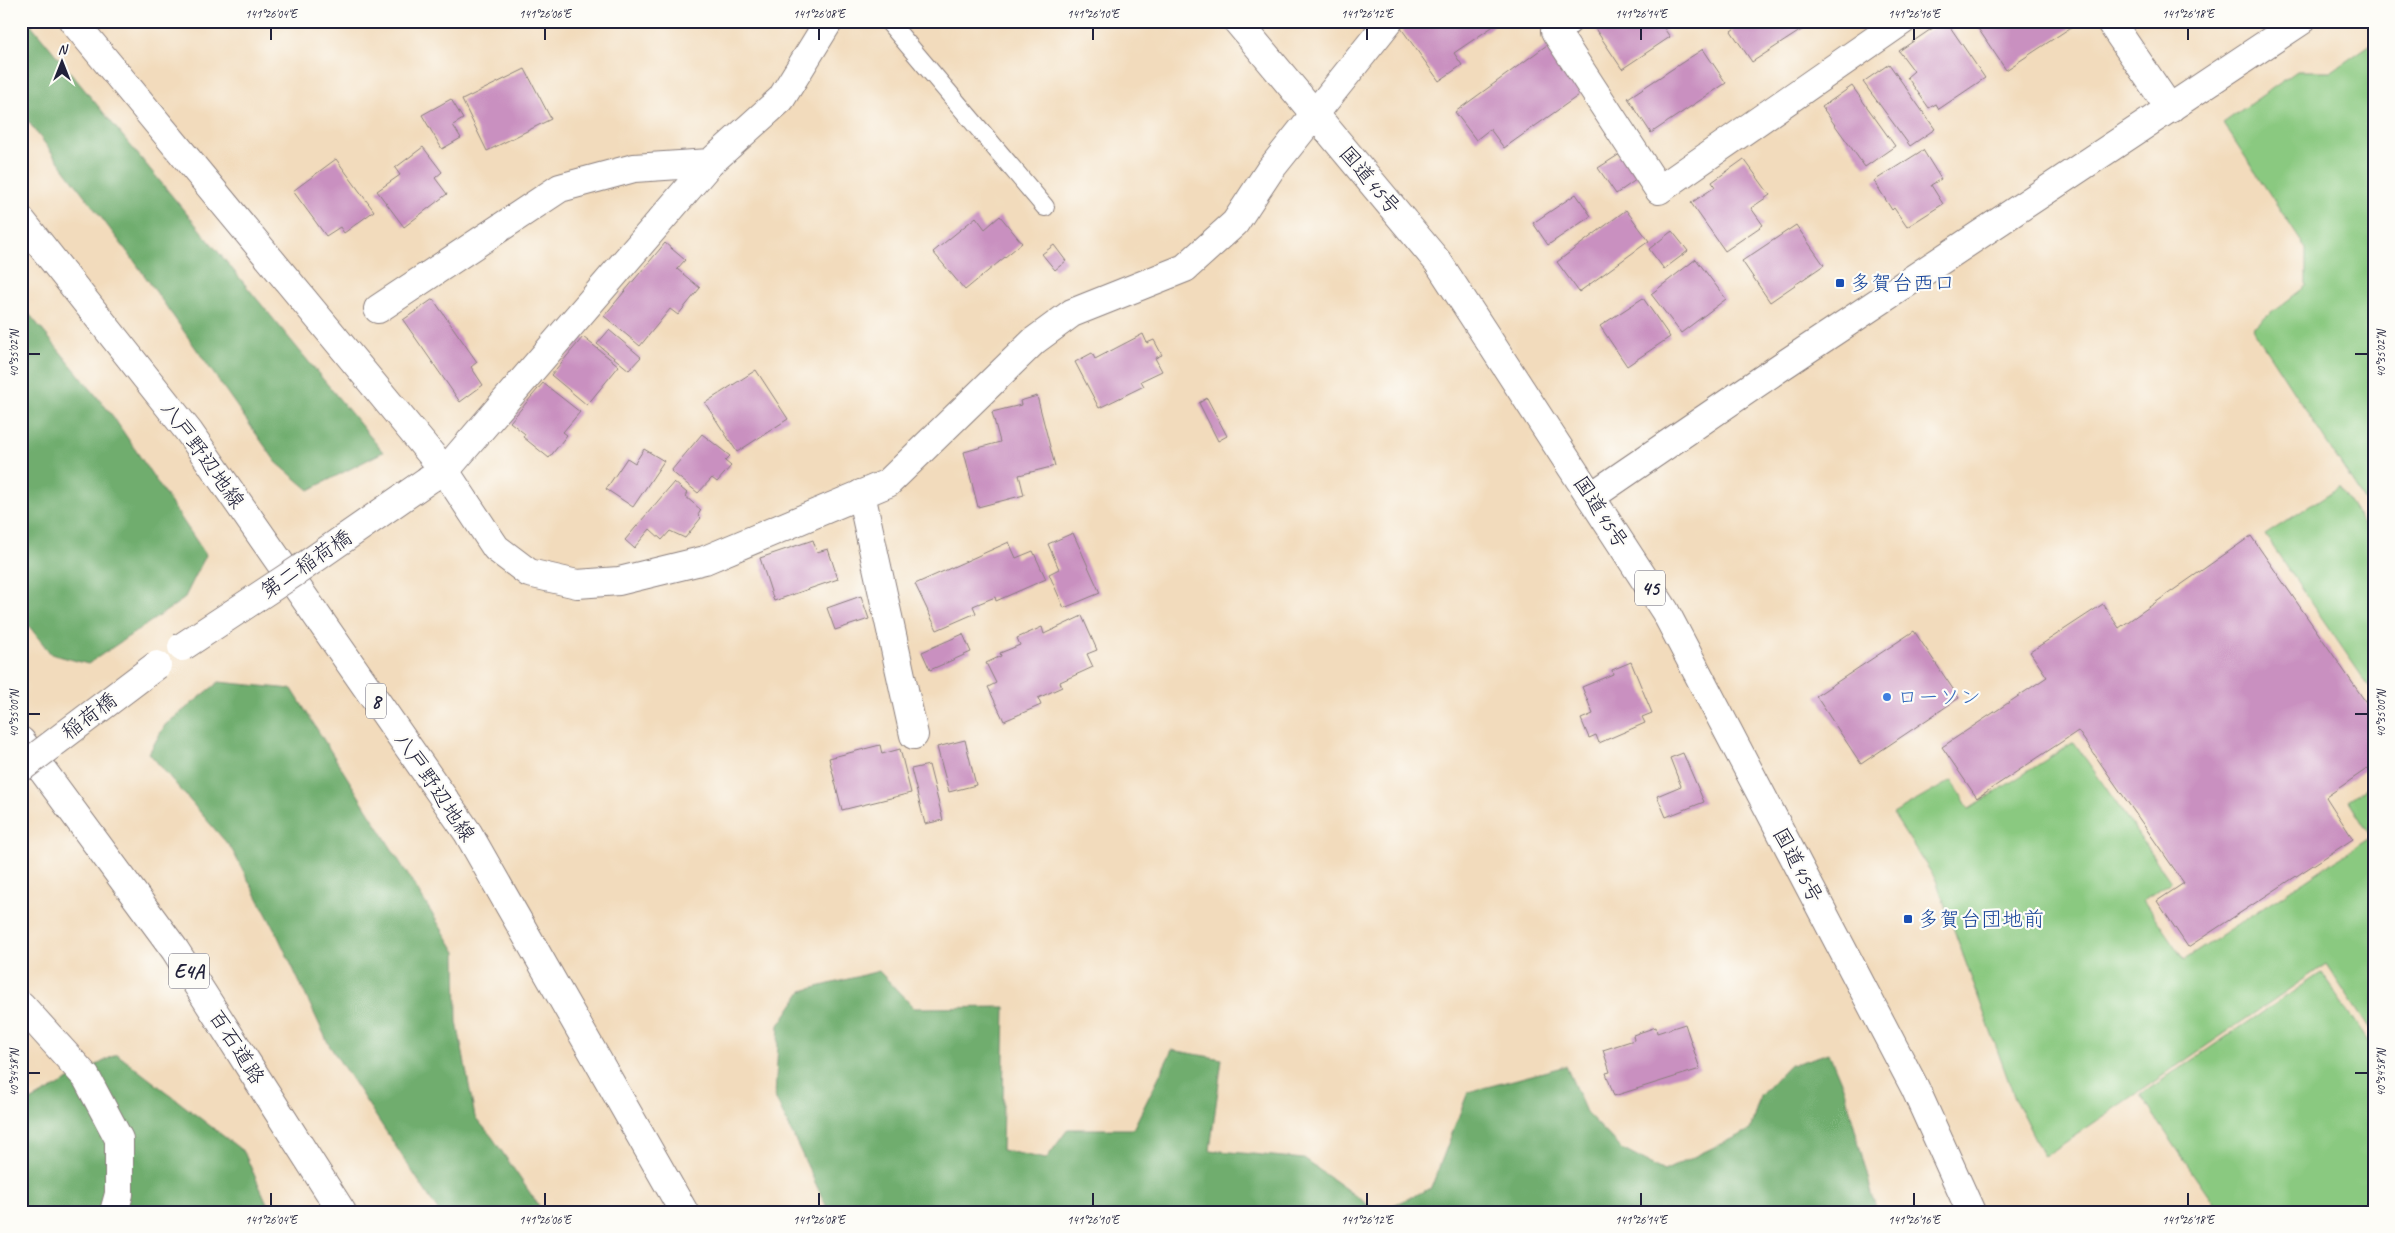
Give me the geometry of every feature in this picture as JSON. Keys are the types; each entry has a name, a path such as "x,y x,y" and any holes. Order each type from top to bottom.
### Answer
{"main road":[{"path":"73,21 496,548 529,573 577,584 619,581 705,560 888,483 1034,341 1072,313 1185,268 1235,223 1270,170 1389,21"},
{"name":"第二稲荷橋","path":"156,665 436,475 710,163 781,99 829,21"},
{"name":"国道45号","path":"1237,21 1438,262 1592,496 1665,611 1915,1088 1971,1212"},
{"path":"1568,21 1555,31 1659,190 1902,21"},
{"path":"2110,21 2170,109"},
{"path":"1592,496 2301,21"},
{"path":"378,309 560,188 634,168 710,163"},
{"name":"八戸野辺地線","path":"21,220 189,432 468,833 684,1212"},
{"path":"861,494 914,735"},
{"name":"稲荷橋","path":"21,768 156,665"},
{"name":"百石道路","path":"21,741 175,950 342,1212"},
{"path":"21,1005 86,1077 119,1139 119,1194 114,1212"}],"lane":[{"path":"888,21 1045,207"}],"green space":[{"path":"21,21 28,21 383,452 309,490 276,462 135,262 21,112"},
{"path":"2374,42 2374,515 2252,328 2306,286 2306,249 2223,123 2297,71 2332,71"},
{"path":"21,304 112,415 206,555 184,599 88,664 51,654 21,616"},
{"path":"2339,487 2374,540 2374,694 2265,535"},
{"path":"219,682 292,689 456,952 457,1022 475,1117 492,1137 543,1212 439,1212 329,1045 275,930 231,848 149,753 165,725"},
{"path":"2074,742 2171,882 2143,900 2184,960 2371,837 2348,800 2374,783 2374,1036 2326,964 2044,1157 2015,1099 1936,880 1893,814 1952,780 1969,809"},
{"path":"879,971 914,1008 1005,1007 1002,1150 1046,1159 1068,1129 1133,1129 1172,1050 1222,1059 1210,1150 1304,1159 1378,1212 829,1212 775,1097 779,1025 802,991"},
{"path":"2321,973 2374,1050 2374,1212 2220,1212 2140,1095"},
{"path":"1829,1053 1845,1091 1877,1212 1378,1212 1431,1188 1468,1092 1566,1066 1586,1112 1622,1149 1664,1171 1750,1130 1760,1096 1788,1066"},
{"path":"117,1054 244,1152 271,1212 21,1212 21,1106"}],"building":[{"path":"1402,21 1497,21 1498,23 1454,53 1462,65 1439,81 1398,24"},
{"path":"1590,21 1659,21 1670,37 1622,69"},
{"path":"1745,21 1806,21 1809,25 1752,62 1731,31"},
{"path":"1943,21 1946,21 1985,78 1939,109 1936,104 1929,108 1907,77 1914,71 1899,51"},
{"path":"1973,21 2070,21 2073,26 2006,70"},
{"path":"1547,45 1582,93 1504,148 1490,129 1476,140 1455,112"},
{"path":"1703,49 1726,83 1651,133 1628,98"},
{"path":"1889,64 1935,129 1910,146 1863,82"},
{"path":"525,69 551,119 487,151 462,100"},
{"path":"1852,86 1895,146 1865,167 1822,107"},
{"path":"451,99 463,119 453,125 461,138 442,149 422,115"},
{"path":"423,147 442,172 435,178 447,194 404,227 377,191 400,175 395,168"},
{"path":"1923,150 1941,179 1931,185 1943,204 1907,227 1894,208 1892,210 1874,181"},
{"path":"1623,152 1640,177 1616,194 1598,168"},
{"path":"336,159 374,211 344,233 340,227 326,236 293,191"},
{"path":"1744,159 1770,195 1751,208 1763,225 1725,251 1691,203 1715,187 1712,182"},
{"path":"1576,194 1591,216 1548,245 1533,223"},
{"path":"1626,210 1649,241 1579,292 1557,262"},
{"path":"1000,216 1022,243 965,290 933,252 976,217 985,229"},
{"path":"1796,225 1824,265 1770,302 1742,261"},
{"path":"1672,231 1688,251 1664,269 1649,249"},
{"path":"665,243 685,260 677,269 700,288 678,315 670,309 640,346 604,316"},
{"path":"1054,245 1066,261 1055,270 1042,254"},
{"path":"1696,259 1726,299 1681,333 1651,294"},
{"path":"1643,298 1670,337 1627,366 1600,326"},
{"path":"433,299 477,362 471,367 483,385 460,402 403,320"},
{"path":"609,330 641,357 629,370 597,344"},
{"path":"1143,334 1147,343 1154,340 1162,355 1155,358 1162,371 1141,381 1144,386 1099,408 1075,362 1092,353 1095,359"},
{"path":"583,337 619,366 587,405 551,375"},
{"path":"756,370 788,419 737,452 705,403"},
{"path":"543,383 580,412 563,432 567,435 549,458 523,437 525,434 510,422"},
{"path":"1037,396 1055,466 1019,475 1024,495 978,507 964,452 1000,442 992,412 1021,405 1020,401"},
{"path":"1207,398 1227,436 1218,441 1199,403"},
{"path":"702,434 730,456 725,461 731,466 717,482 712,478 698,493 671,471"},
{"path":"644,449 664,461 633,507 606,489 627,458 635,463"},
{"path":"674,482 687,493 685,496 701,510 698,515 701,518 685,538 670,531 662,540 650,529 634,548 625,540"},
{"path":"1073,533 1100,593 1064,608 1049,574 1059,569 1048,544"},
{"path":"2251,536 2374,714 2374,764 2326,797 2353,839 2188,947 2157,901 2184,883 2078,731 1977,798 1942,747 2047,677 2030,652 2103,604 2119,628"},
{"path":"813,540 817,552 828,549 838,579 774,601 760,558"},
{"path":"1009,542 1016,558 1033,551 1046,579 996,601 995,597 973,606 976,613 937,630 915,584"},
{"path":"861,596 869,619 835,630 827,608"},
{"path":"1082,616 1097,650 1087,654 1093,667 1060,682 1062,687 1038,698 1041,705 1004,721 988,687 996,683 986,663 1001,656 1000,653 1020,645 1017,638 1042,627 1044,634"},
{"name":"ローソン","path":"1914,631 1959,698 1861,764 1816,696"},
{"path":"963,634 971,652 930,670 922,652"},
{"path":"1631,662 1652,713 1642,717 1645,723 1599,743 1596,735 1589,738 1581,719 1593,714 1582,687 1613,674 1612,670"},
{"path":"965,740 976,785 949,792 937,747"},
{"path":"880,745 882,754 900,749 911,793 842,810 829,758"},
{"path":"1683,753 1704,802 1666,817 1657,796 1681,786 1670,758"},
{"path":"929,765 943,820 925,824 911,769"},
{"path":"1685,1024 1700,1069 1614,1096 1606,1073 1610,1072 1603,1050 1634,1040 1633,1035 1656,1027 1657,1033"}],"place":[{"name":"多賀台西口","path":"1840,283"},
{"name":"ローソン","path":"1887,697"},
{"name":"多賀台団地前","path":"1908,919"}]}
